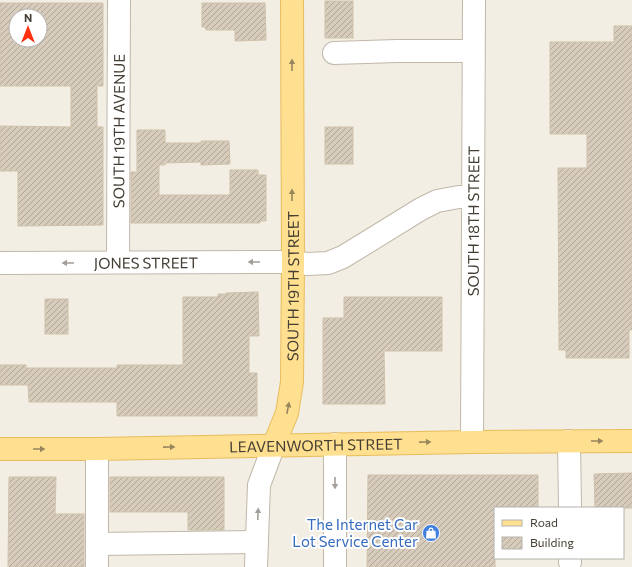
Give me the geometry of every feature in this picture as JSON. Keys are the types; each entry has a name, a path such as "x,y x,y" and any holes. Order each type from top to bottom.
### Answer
{"main road":[{"name":"SOUTH 19TH STREET","path":"274,445 287,413 292,382 292,0"},
{"name":"LEAVENWORTH STREET","path":"0,449 97,449 632,440"}],"street":[{"name":"SOUTH 19TH AVENUE","path":"118,262 119,0"},
{"name":"SOUTH 18TH STREET","path":"472,442 474,0"},
{"path":"334,53 473,51"},
{"name":"JONES STREET","path":"0,263 328,263 343,257 421,209 437,202 459,197 473,197"},
{"path":"569,441 570,507"},
{"path":"335,444 335,567"},
{"name":"SOUTH 19TH STREET","path":"256,567 259,485 274,445"},
{"path":"97,449 97,567"},
{"path":"97,544 257,542"}],"building":[{"path":"325,1 353,1 353,38 325,38"},
{"path":"0,3 103,3 103,86 97,86 97,127 103,127 103,225 18,226 18,171 0,171 0,126 71,127 71,86 0,86"},
{"path":"202,3 265,3 266,40 235,41 235,30 206,30 205,27 202,27"},
{"path":"614,26 632,26 632,330 629,330 629,358 566,358 566,350 559,350 558,168 587,168 587,134 550,134 550,42 614,42"},
{"path":"325,127 353,127 353,164 325,164"},
{"path":"137,130 165,130 165,143 229,141 230,164 201,165 201,162 165,163 165,165 159,165 159,195 230,195 230,170 258,170 258,175 266,175 266,221 260,221 260,223 131,223 131,172 137,172"},
{"path":"258,292 259,336 249,336 249,373 257,373 257,416 117,416 117,402 29,402 28,385 0,385 0,365 26,365 26,368 117,368 117,365 183,365 183,297 218,297 218,294 226,293"},
{"path":"344,297 442,297 442,351 384,351 385,404 323,404 323,318 344,318"},
{"path":"45,299 68,299 68,334 45,334"},
{"path":"632,473 632,508 595,507 594,474"},
{"name":"The Internet Car Lot Service Center","path":"368,475 538,475 538,507 494,507 495,567 367,567"},
{"path":"9,477 56,477 55,514 84,514 84,567 8,567"},
{"path":"110,477 224,477 224,530 188,530 188,512 110,512"}],"place":[{"name":"The Internet Car Lot Service Center","path":"431,533"}]}
